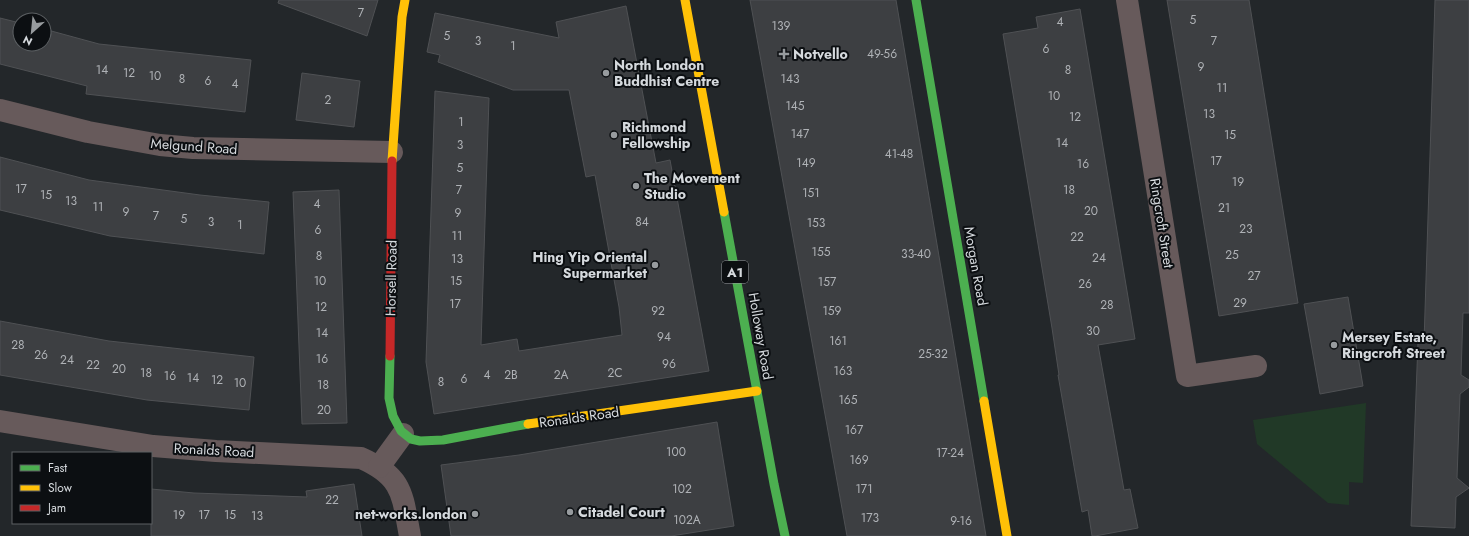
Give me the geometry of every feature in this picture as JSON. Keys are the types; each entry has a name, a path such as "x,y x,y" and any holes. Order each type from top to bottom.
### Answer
{"main road":[{"name":"Horsell Road","path":"402,434 394,418 389,398 392,152 402,18 405,0"},
{"name":"Holloway Road","path":"685,0 774,484 785,536"},
{"name":"Morgan Road","path":"916,0 1007,536"},
{"name":"Ronalds Road","path":"402,434 412,439 432,442 501,428 757,391"}],"street":[{"name":"Ringcroft Street","path":"1127,0 1187,376 1256,366"},
{"name":"Melgund Road","path":"0,110 88,132 160,145 193,148 392,152"},
{"name":"Ronalds Road","path":"0,421 153,446 216,451 362,458 379,468"},
{"path":"402,434 379,468 394,479 400,491 410,536"}],"green space":[{"path":"1366,403 1363,483 1349,482 1349,505 1328,503 1257,444 1253,420"}],"building":[{"path":"279,0 378,0 367,36 278,3"},
{"path":"750,0 896,0 986,536 847,536"},
{"path":"1167,0 1249,0 1298,303 1219,316"},
{"path":"1435,0 1469,0 1469,313 1463,313 1461,375 1469,380 1469,387 1460,394 1457,478 1469,488 1456,497 1455,528 1411,526 1418,342 1424,342"},
{"path":"626,6 656,163 670,160 709,371 434,414 426,362 435,91 489,98 481,345 517,339 519,351 622,335 619,307 595,175 586,177 569,90 513,90 438,62 440,55 427,52 435,13 559,38 556,22"},
{"path":"1080,9 1135,339 1098,345 1124,490 1130,489 1138,528 1095,536 1092,536 1088,510 1082,512 1058,375 1052,328 1003,34 1038,28 1036,17"},
{"path":"0,18 12,21 12,52 52,52 52,31 99,44 251,60 245,112 86,94 87,86 0,64"},
{"path":"302,73 360,81 354,127 296,120"},
{"path":"0,157 89,180 200,195 269,202 264,254 110,236 0,210"},
{"path":"339,190 347,423 302,424 293,192"},
{"name":"Mersey Estate, Ringcroft Street","path":"1348,297 1363,386 1320,394 1304,304"},
{"path":"0,321 109,341 254,357 249,410 147,400 0,375"},
{"path":"717,422 734,526 671,536 451,536 441,465 519,455"},
{"path":"354,484 362,536 151,536 152,489 194,493 307,497 306,491"}],"traffic: fast":[{"path":"916,0 984,401"},
{"path":"724,212 785,536"},
{"path":"390,356 389,398 393,416 401,431 411,439 420,441 443,440 528,424"}],"traffic: slow":[{"path":"392,161 402,17 405,0"},
{"path":"685,0 724,212"},
{"path":"528,424 757,391"},
{"path":"984,401 1007,536"}],"traffic: jam":[{"path":"390,356 392,161"}],"place":[{"name":"Notvello","path":"784,54"},
{"name":"North London Buddhist Centre","path":"606,73"},
{"name":"Richmond Fellowship","path":"614,135"},
{"name":"The Movement Studio","path":"636,186"},
{"name":"Hing Yip Oriental Supermarket","path":"655,265"},
{"name":"Mersey Estate, Ringcroft Street","path":"1334,345"},
{"name":"Citadel Court","path":"570,512"},
{"name":"net-works.london","path":"475,514"}]}
